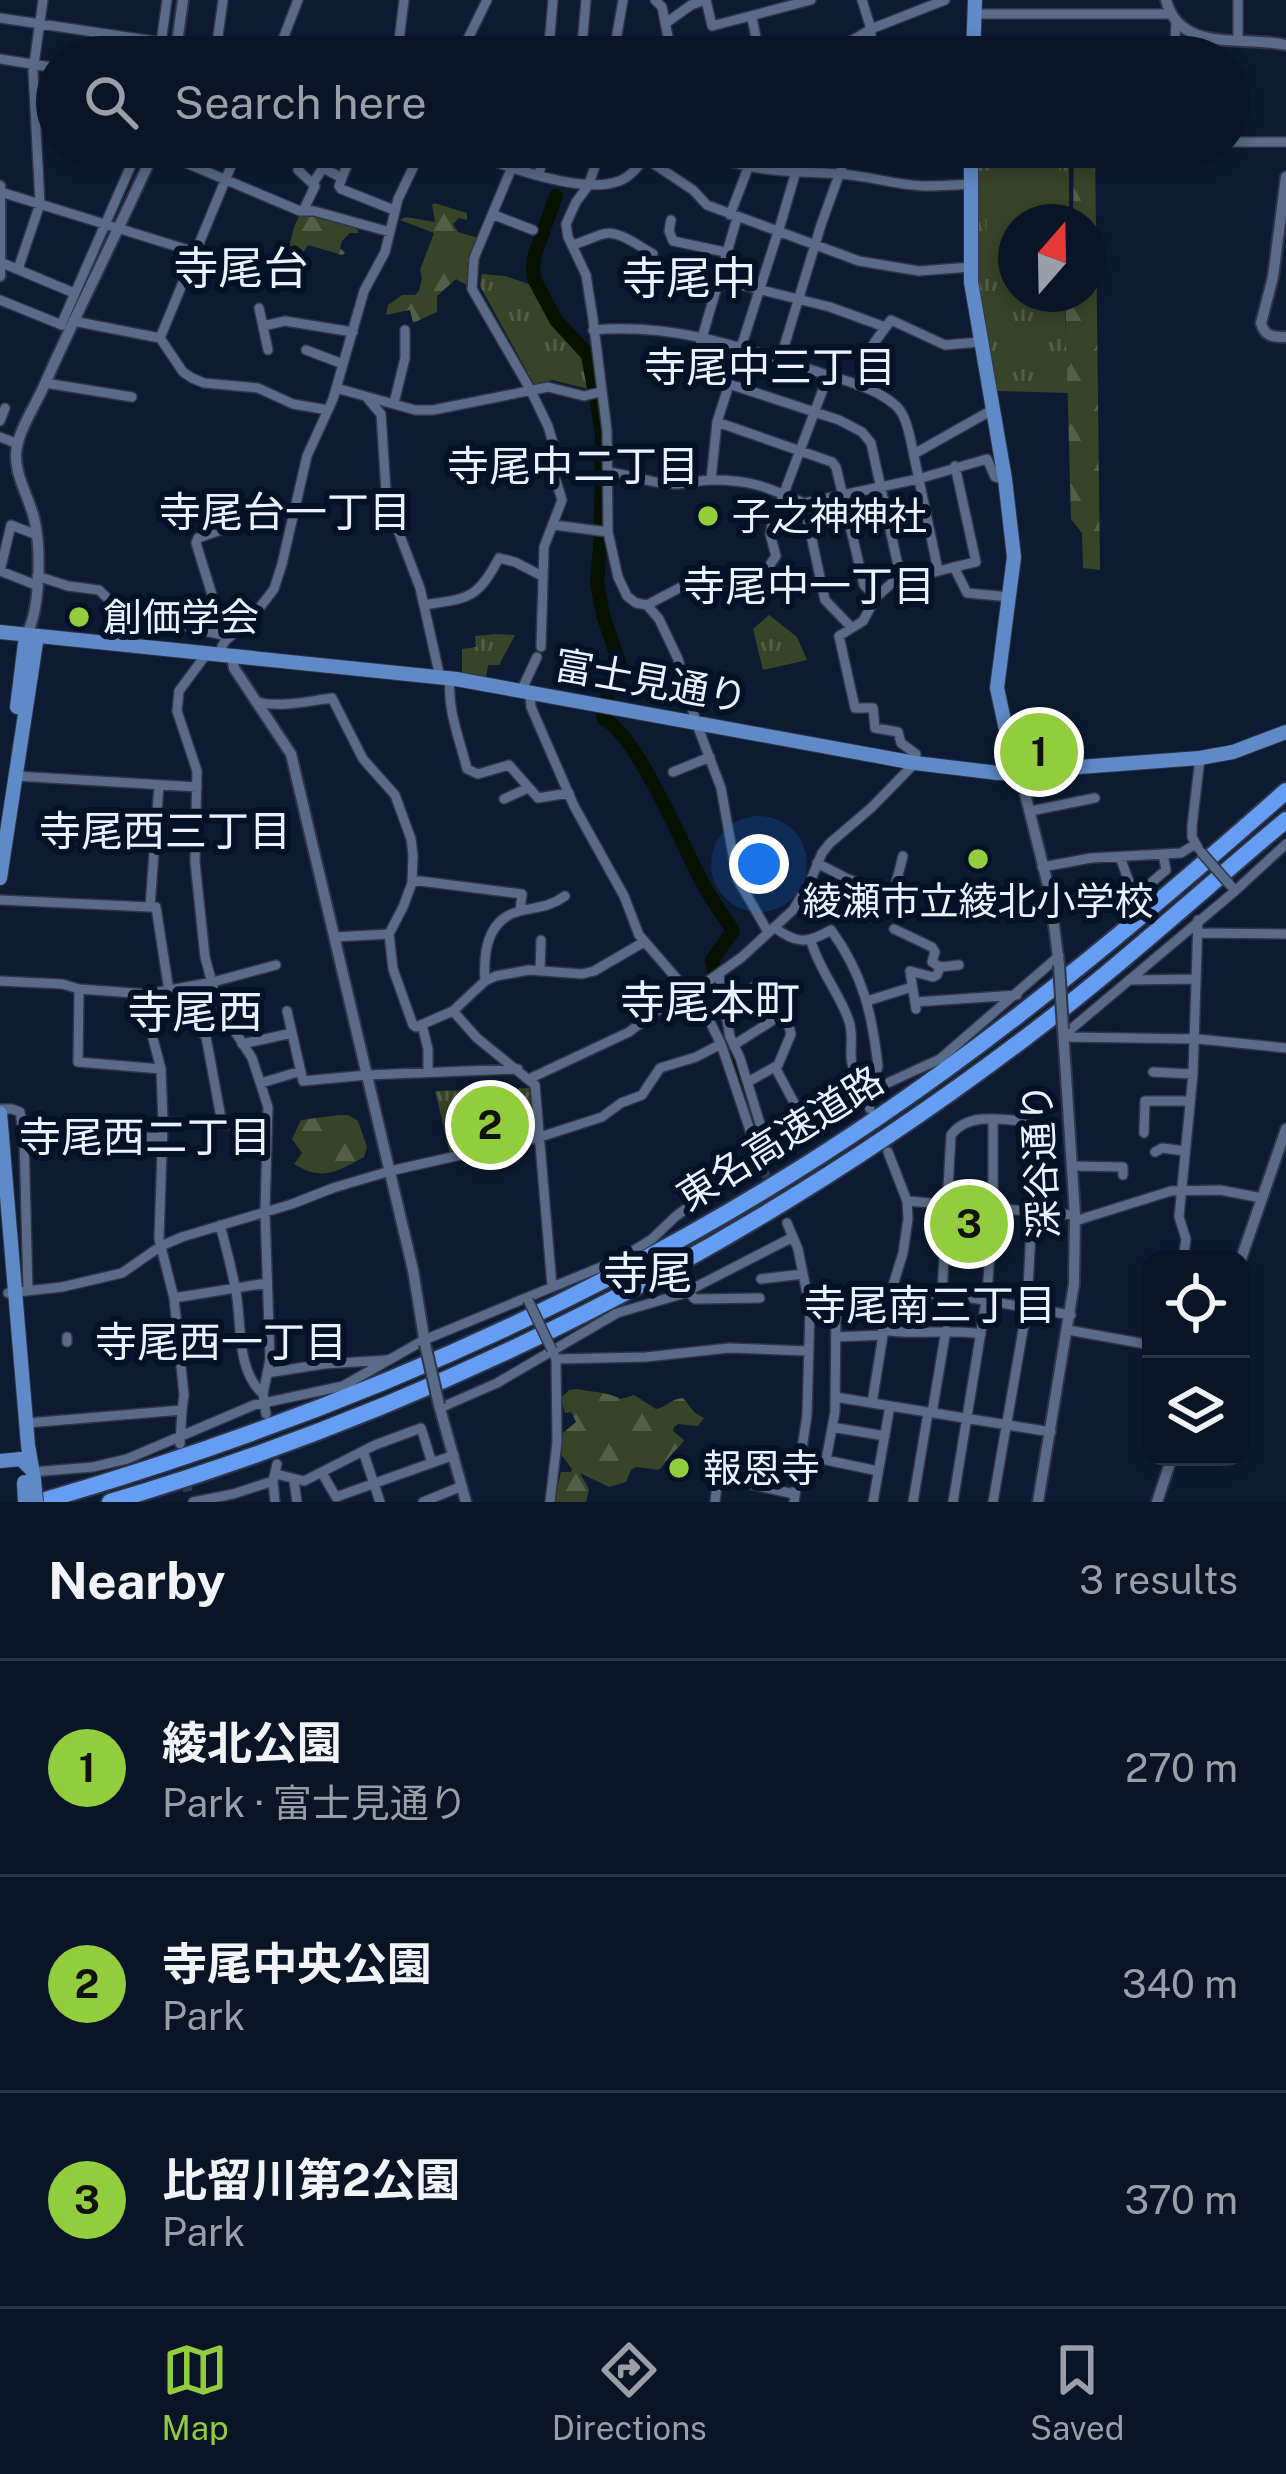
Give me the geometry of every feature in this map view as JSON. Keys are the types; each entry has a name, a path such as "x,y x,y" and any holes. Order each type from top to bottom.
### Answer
{"highway":[{"name":"東名高速道路","path":"37,1502 153,1469 344,1400 616,1276 883,1114 994,1034 1097,953 1286,791"},
{"name":"東名高速道路","path":"114,1502 278,1448 424,1390 585,1315 736,1232 891,1133 1022,1040 1286,820"},
{"path":"14,1502 153,1469"}],"main road":[{"path":"971,168 971,267 1014,557 997,688 1020,774"},
{"name":"富士見通り","path":"0,632 222,647 445,678 915,763 1020,774 1200,758 1286,733"},
{"path":"0,878 32,632"},
{"path":"0,823 32,632"},
{"path":"0,1111 27,1423 26,1502"},
{"path":"0,1210 17,1292 27,1472 37,1502"},
{"path":"0,1465 27,1472"}],"street":[{"path":"38,36 43,0"},
{"path":"161,36 164,0"},
{"path":"178,36 183,0"},
{"path":"218,36 224,0"},
{"path":"284,36 298,0"},
{"path":"400,36 404,0"},
{"path":"470,36 488,0"},
{"path":"550,36 553,0"},
{"path":"583,36 586,0"},
{"path":"617,36 623,0"},
{"path":"655,0 662,7 668,36"},
{"path":"666,23 692,2 705,0 712,26 811,0"},
{"path":"862,0 871,36"},
{"path":"860,36 926,3 945,0"},
{"path":"1166,0 1173,36"},
{"path":"1238,0 1238,36"},
{"path":"974,7 1173,18 1196,36"},
{"path":"0,18 120,36"},
{"path":"752,18 756,36"},
{"path":"1250,41 1286,45"},
{"path":"36,48 36,111"},
{"path":"0,59 34,64"},
{"path":"1250,142 1286,142"},
{"path":"18,269 40,204 38,168"},
{"path":"67,325 74,293 130,168"},
{"path":"32,632 37,535 17,464 18,444 67,325 146,168"},
{"path":"199,168 300,211 390,232"},
{"path":"160,338 230,168"},
{"path":"299,168 315,186 304,209"},
{"path":"313,183 323,168 342,178"},
{"path":"346,168 341,189 394,210"},
{"path":"266,1414 263,1398 270,1359 265,1211 268,1107 252,1058 218,1005 205,957 195,862 196,765 179,726 177,701 182,685 250,620 274,589 307,456 336,388 364,291 382,260 394,210 414,168"},
{"path":"512,168 474,258 472,289 548,426 562,500 545,540 539,652 526,692 592,842 624,896 644,943 708,1018 721,1044 764,1169"},
{"path":"515,168 588,186 621,181 633,168"},
{"path":"539,175 540,168"},
{"path":"594,168 568,217 568,238 586,275 596,393 607,431 602,531 627,596 646,605 683,586 767,569 776,556 770,534 828,376"},
{"path":"665,168 707,205 860,261 919,271 971,267"},
{"path":"749,168 692,372 839,420 862,432 871,443 902,579"},
{"path":"763,168 922,186 971,184"},
{"path":"712,480 717,422 797,168"},
{"path":"780,360 843,168"},
{"path":"1286,177 1273,277 1261,323 1271,337 1286,337"},
{"path":"0,276 0,189 195,252"},
{"path":"494,215 533,230"},
{"path":"671,220 674,241 725,252"},
{"path":"572,245 614,233 652,254"},
{"path":"0,262 74,293"},
{"path":"721,280 885,327"},
{"path":"0,300 67,325 160,338 192,378 258,388 293,404 328,410"},
{"path":"259,308 268,350"},
{"path":"857,385 891,320 945,345 980,342"},
{"path":"263,326 285,321 352,332"},
{"path":"593,330 623,327 703,336 857,385 895,404 905,419 938,570"},
{"path":"394,403 405,358 405,330"},
{"path":"306,350 343,364"},
{"path":"45,383 132,397"},
{"path":"336,388 415,410 548,387 584,396 596,393"},
{"path":"368,399 381,414 386,491 449,690 467,770 478,774 509,765 538,799 569,793"},
{"path":"0,421 5,408"},
{"path":"914,454 992,410"},
{"path":"717,422 832,462 864,585 876,597"},
{"path":"0,437 18,444"},
{"path":"607,472 670,484 747,482 804,503 987,459 994,476 1005,479"},
{"path":"531,1078 629,1032 716,977 797,904 830,843 915,763 916,754 902,743 898,732 875,728 873,709 855,708 839,636 863,620 876,597 902,579 976,562 955,466"},
{"path":"804,503 825,600 851,627"},
{"path":"294,510 240,523 198,538 196,543 222,647 291,754 413,1270 424,1342 466,1502"},
{"path":"37,535 11,525 0,571 99,590 123,614 222,647"},
{"path":"554,525 602,531"},
{"path":"424,605 468,598 483,585 499,558 542,576"},
{"path":"954,567 967,593 1010,597"},
{"path":"646,605 678,658 722,788 737,878 748,902 771,930 796,941 831,930 853,966 872,1016 878,1066 859,1078"},
{"path":"257,702 332,698 363,759 401,806 413,855 412,880 389,934 393,969 413,1025 453,1011 485,981 514,971 582,974 644,943"},
{"path":"673,772 710,757"},
{"path":"1200,758 1192,837 1233,889"},
{"path":"27,1472 110,1464 180,1441 263,1398 343,1386 424,1342 618,1260 768,1150 864,1095 940,1059 1059,961 1056,924 1020,774"},
{"path":"16,776 197,787"},
{"path":"150,907 159,785"},
{"path":"504,799 528,788"},
{"path":"1030,811 1095,798"},
{"path":"1064,1034 1286,844"},
{"path":"1042,867 1198,849"},
{"path":"1120,857 1132,890 1138,894 1166,870 1163,854"},
{"path":"817,863 897,895 903,856"},
{"path":"412,880 522,894 520,911"},
{"path":"485,981 483,955 501,919 544,908 566,896"},
{"path":"0,900 156,907 169,991"},
{"path":"907,918 897,931 932,947 932,962 940,967 959,965"},
{"path":"1185,1250 1179,1217 1193,1074 1198,920"},
{"path":"1198,933 1286,934"},
{"path":"335,938 389,934"},
{"path":"811,940 818,964 832,981 851,1025 852,1069 870,1109"},
{"path":"526,947 541,944 540,971"},
{"name":"深谷通り","path":"1038,1502 1074,1284 1073,1166 1059,961"},
{"path":"0,981 148,994 276,965"},
{"path":"940,967 933,977 910,971 916,1005 1017,995"},
{"path":"716,977 768,1150"},
{"path":"1129,980 1196,979"},
{"path":"725,1006 758,983 778,997 787,1011 791,1034 778,1065 748,1082"},
{"path":"186,987 193,1020 206,1037 222,1123"},
{"path":"867,1001 912,987"},
{"path":"79,989 78,1062 161,1069"},
{"path":"148,994 161,1069 160,1246 174,1298 184,1395 180,1441"},
{"path":"287,1011 303,1081 518,1069"},
{"path":"453,1011 490,1050 531,1078 538,1093 552,1286"},
{"path":"734,1045 787,1011"},
{"path":"422,1025 428,1072"},
{"path":"242,1044 292,1033"},
{"path":"1064,1034 1286,1048"},
{"path":"0,1111 20,1112 24,1138 17,1292 122,1273 160,1246 323,1191 541,1137 602,1117 641,1095 660,1068 721,1044"},
{"path":"775,1066 807,1126"},
{"path":"261,1082 301,1071"},
{"path":"1153,1072 1193,1074"},
{"path":"1144,1133 1145,1101 1189,1101"},
{"path":"942,1293 951,1135 974,1119 1030,1122 1027,1307 993,1502"},
{"path":"953,1502 986,1301 993,1120"},
{"path":"163,1122 267,1126"},
{"path":"1244,1250 1286,1129"},
{"path":"24,1138 162,1137"},
{"path":"1155,1152 1162,1148 1185,1151"},
{"path":"872,1403 889,1298 903,1252 907,1201 888,1152"},
{"path":"1073,1166 1123,1167"},
{"path":"907,1201 1075,1218 1182,1190 1220,1190 1262,1198"},
{"path":"715,1502 718,1477 794,1498 807,1415 810,1309 787,1223"},
{"path":"220,1225 235,1288 241,1348 263,1398"},
{"path":"439,1406 554,1354 617,1313 687,1291 793,1237"},
{"path":"760,1279 803,1274"},
{"path":"174,1298 267,1283"},
{"path":"687,1291 695,1299 760,1298"},
{"path":"810,1309 942,1293 1071,1315"},
{"path":"527,1299 554,1354 557,1442 550,1502"},
{"path":"836,1306 835,1397 826,1460 878,1471"},
{"path":"836,1337 946,1330 981,1334"},
{"path":"914,1502 946,1330"},
{"path":"1068,1330 1142,1344"},
{"path":"554,1354 646,1357 729,1348 808,1351"},
{"path":"268,1372 391,1359"},
{"path":"835,1397 1051,1432"},
{"path":"873,1502 890,1406"},
{"path":"27,1423 182,1410"},
{"path":"832,1427 885,1436"},
{"path":"190,1499 233,1494 275,1473 304,1481 421,1428 431,1463"},
{"path":"363,1451 380,1502"},
{"path":"322,1473 336,1497 454,1455"},
{"path":"1156,1502 1169,1466"},
{"path":"274,1502 275,1473"},
{"path":"294,1481 297,1502"},
{"path":"423,1502 462,1486"}],"green space":[{"path":"976,168 1069,168 1069,204 998,204 998,312 1065,312 1069,393 995,391 977,276"},
{"path":"989,168 1059,168 1060,204 998,204 998,263 985,263"},
{"path":"1074,168 1095,168 1096,204 1073,204"},
{"path":"434,203 467,213 467,220 459,218 453,224 458,232 478,238 468,262 468,286 456,279 437,296 437,312 413,323 410,310 386,315 388,305 419,291 420,270 434,233 400,220 435,222"},
{"path":"302,211 355,226 359,233 350,233 342,241 342,255 308,245 296,264 285,264"},
{"path":"482,274 532,285 554,321 586,356 589,389 552,380 534,384 480,286"},
{"path":"1065,312 1097,312 1100,570 1083,568 1082,533 1071,519"},
{"path":"769,615 797,637 807,660 763,670 753,629"},
{"path":"515,635 499,665 488,665 486,678 462,673 462,649 476,647 475,636"},
{"path":"534,1088 536,1135 450,1154 435,1091"},
{"path":"339,1115 358,1121 367,1147 364,1157 322,1173 294,1164 302,1153 292,1139 301,1120"},
{"path":"578,1389 621,1399 634,1395 656,1409 683,1398 704,1418 698,1426 674,1427 684,1440 659,1470 636,1467 626,1482 609,1487 580,1473 589,1489 586,1502 554,1502 561,1472 572,1469 560,1453 563,1433 576,1422 571,1412 565,1413 561,1398"}],"waterway":[{"path":"556,196 534,257 534,279 556,320 588,355 602,432 597,582 621,668 608,696"},
{"path":"603,715 644,767 702,882 733,931 712,960 718,990"},
{"path":"726,1043 757,1142"}],"tunnel":[{"path":"763,1169 787,1223"},
{"path":"182,1456 188,1493"}],"place":[{"name":"子之神神社","path":"708,516"},
{"name":"創価学会","path":"79,617"},
{"name":"綾北公園","path":"1039,752"},
{"name":"綾瀬市立綾北小学校","path":"978,859"},
{"name":"寺尾中央公園","path":"490,1125"},
{"name":"比留川第2公園","path":"969,1224"},
{"name":"報恩寺","path":"679,1468"}],"district":[{"name":"寺尾台","path":"241,268"},
{"name":"寺尾中","path":"689,278"},
{"name":"寺尾中三丁目","path":"770,367"},
{"name":"寺尾中二丁目","path":"573,466"},
{"name":"寺尾台一丁目","path":"285,512"},
{"name":"寺尾中一丁目","path":"809,586"},
{"name":"寺尾西三丁目","path":"165,831"},
{"name":"寺尾本町","path":"710,1002"},
{"name":"寺尾西","path":"195,1012"},
{"name":"寺尾西二丁目","path":"145,1137"},
{"name":"寺尾","path":"648,1273"},
{"name":"寺尾南三丁目","path":"930,1305"},
{"name":"寺尾西一丁目","path":"221,1342"}]}
